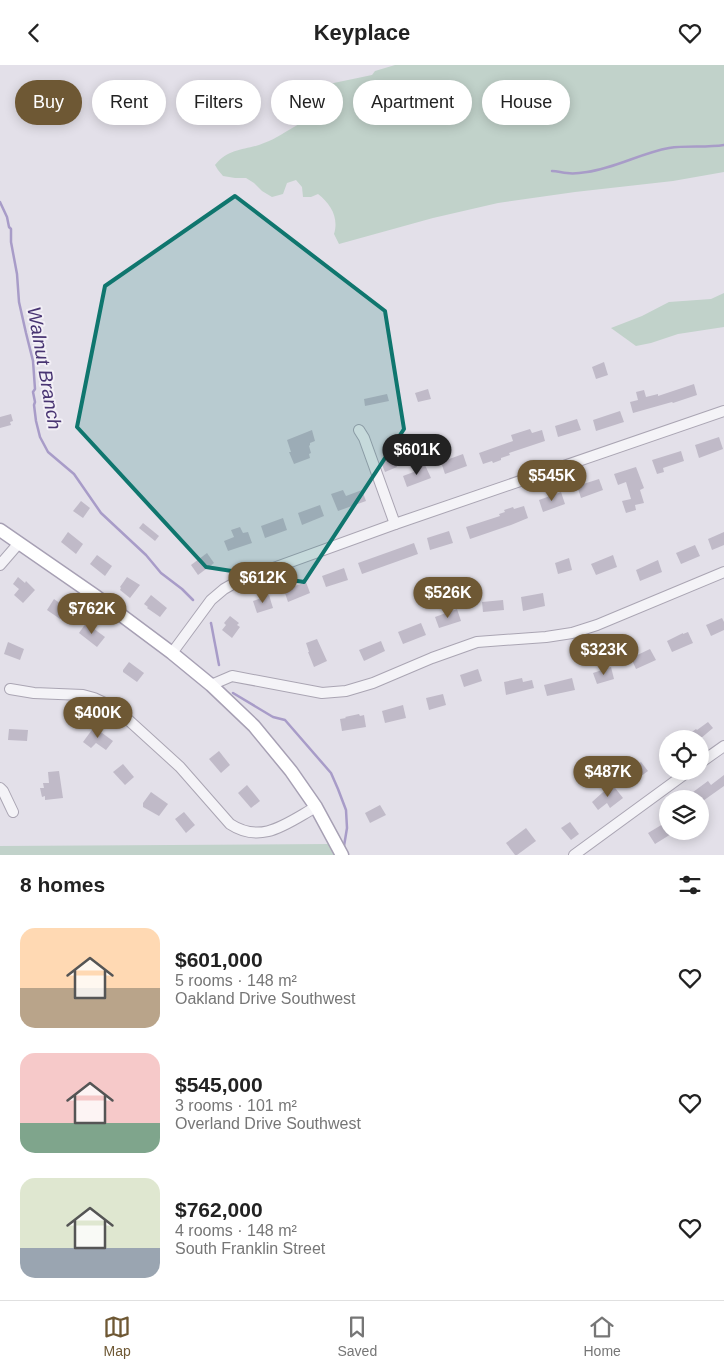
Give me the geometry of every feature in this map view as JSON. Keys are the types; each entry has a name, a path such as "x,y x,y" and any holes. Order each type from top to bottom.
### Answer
{"main road":[{"path":"0,530 97,597 211,685 254,726 291,771 316,807 342,855"}],"street":[{"path":"172,653 211,600 224,589 238,581 395,524 724,411"},
{"path":"359,430 364,438 395,524"},
{"path":"0,565 19,543"},
{"path":"211,685 232,675 322,693 346,691 373,683 432,658 477,642 546,637 572,633 597,625 724,572"},
{"path":"10,689 34,693 83,695 109,705 124,716 180,767 230,824 239,830 258,833 277,829 316,807"},
{"path":"709,757 724,746"},
{"path":"574,855 677,780"},
{"path":"0,788 13,812"}],"highlighted area":[{"path":"235,196 385,311 404,429 304,582 206,567 77,427 105,286"}],"shaded area":[{"path":"395,65 724,65 724,172 673,181 498,203 433,218 339,244 334,234 335,217 327,202 318,194 311,197 303,197 302,187 296,180 287,183 283,194 272,197 246,178 223,176 218,170 215,165 226,155 257,146 297,125 343,125 343,81 372,75 375,71"},
{"path":"724,293 724,327 678,334 636,346 611,328 642,316 669,302 711,299"},
{"path":"331,844 335,855 0,855 0,846"}],"building":[{"path":"604,362 608,375 596,379 592,367"},
{"path":"694,384 697,395 633,413 630,402 638,400 636,392 644,390 646,397 658,394 658,396"},
{"path":"428,389 431,399 418,402 415,393"},
{"path":"387,394 389,401 365,406 364,399"},
{"path":"620,411 624,422 596,431 593,420"},
{"path":"11,414 13,421 10,422 11,425 0,428 0,417"},
{"path":"577,419 581,430 558,437 555,426"},
{"path":"530,429 532,433 542,430 545,441 509,453 510,455 493,463 492,461 483,464 479,453 513,441 511,435"},
{"path":"312,430 315,441 310,443 309,446 310,458 294,464 287,440"},
{"path":"719,437 723,449 699,458 695,445"},
{"path":"681,451 684,461 663,468 664,472 657,474 652,460"},
{"path":"463,454 467,466 445,474 441,462"},
{"path":"393,457 397,467 385,472 381,462"},
{"path":"425,465 431,478 407,487 403,476 419,470 418,467"},
{"path":"636,467 644,488 640,490 644,503 635,505 636,510 626,513 622,501 631,499 626,482 618,485 614,474"},
{"path":"599,479 603,490 581,498 577,486"},
{"path":"343,490 346,496 362,490 366,501 338,511 331,494"},
{"path":"561,492 565,504 543,512 539,500"},
{"path":"81,501 90,508 83,518 73,511"},
{"path":"320,505 324,516 302,525 298,513"},
{"path":"524,506 528,518 470,539 466,527 500,516 499,514 505,512 504,510"},
{"path":"283,518 287,530 265,538 261,526"},
{"path":"143,523 159,536 155,541 139,528"},
{"path":"240,527 243,533 248,532 252,543 228,551 224,541 234,537 231,530"},
{"path":"449,531 453,543 430,550 427,538"},
{"path":"68,532 83,544 76,554 61,542"},
{"path":"724,532 724,545 712,550 708,539"},
{"path":"414,543 418,554 362,574 358,563"},
{"path":"695,545 700,556 681,564 676,553"},
{"path":"207,553 214,563 198,575 191,565"},
{"path":"97,555 112,566 105,576 90,564"},
{"path":"613,555 617,567 596,575 591,564"},
{"path":"569,558 572,570 558,574 555,563"},
{"path":"658,560 662,572 640,581 636,570"},
{"path":"344,568 348,580 326,587 322,576"},
{"path":"18,577 25,583 26,581 35,590 23,603 14,595 19,589 13,584"},
{"path":"127,577 140,585 130,598 120,590"},
{"path":"306,582 310,593 288,602 284,590"},
{"path":"543,593 545,606 523,611 521,597"},
{"path":"151,595 167,608 160,617 144,604"},
{"path":"269,595 273,608 257,613 253,601"},
{"path":"54,599 68,609 60,619 47,610"},
{"path":"503,600 504,610 483,612 482,602"},
{"path":"457,609 461,621 439,628 435,617"},
{"path":"230,616 239,623 237,625 240,627 232,638 222,630 226,625 224,623"},
{"path":"722,618 724,630 711,636 706,625"},
{"path":"86,623 105,637 97,647 79,633"},
{"path":"421,623 426,635 403,644 398,632"},
{"path":"688,632 693,643 672,652 667,641"},
{"path":"317,639 327,661 314,667 306,643"},
{"path":"381,641 385,651 364,661 359,650"},
{"path":"8,642 24,649 20,660 4,654"},
{"path":"650,649 656,660 636,669 631,658"},
{"path":"129,662 144,673 137,682 123,672"},
{"path":"611,667 614,679 597,684 593,673"},
{"path":"478,669 482,681 464,687 460,675"},
{"path":"522,678 523,682 532,680 534,688 506,695 504,682"},
{"path":"572,678 575,690 547,696 544,685"},
{"path":"443,694 446,705 429,710 426,698"},
{"path":"403,705 406,718 385,723 382,711"},
{"path":"359,714 360,716 364,715 366,727 342,731 340,719"},
{"path":"708,722 713,728 709,731 697,730"},
{"path":"94,727 113,741 106,750 96,743 91,748 83,742"},
{"path":"9,729 28,730 27,741 8,740"},
{"path":"219,751 230,765 221,773 209,759"},
{"path":"641,762 648,771 630,784 624,775"},
{"path":"123,764 134,777 125,785 113,772"},
{"path":"59,771 63,798 45,800 45,796 42,797 40,788 44,788 43,783 49,783 48,772"},
{"path":"724,775 724,786 709,797 709,790 696,790 708,781 711,785"},
{"path":"612,784 623,798 610,808 607,803 598,810 592,802"},
{"path":"247,785 260,801 251,808 238,793"},
{"path":"151,792 168,804 159,816 143,807 143,803"},
{"path":"380,805 386,815 370,823 365,813"},
{"path":"184,812 195,825 186,833 175,819"},
{"path":"570,822 579,834 571,840 561,828"},
{"path":"659,826 659,840 661,840 655,844 648,833"},
{"path":"526,828 536,841 515,855 506,843"}],"waterway":[{"path":"552,171 585,172 598,170 669,148 724,145"},
{"name":"Walnut Branch","path":"0,202 11,229 19,302 33,361 34,405 40,437 48,452 74,474 101,513 146,555 161,573 193,600"},
{"name":"Walnut Branch","path":"211,623 219,665"},
{"name":"Walnut Branch","path":"233,693 273,717 285,720 331,773 346,810 347,828 344,846"}]}
